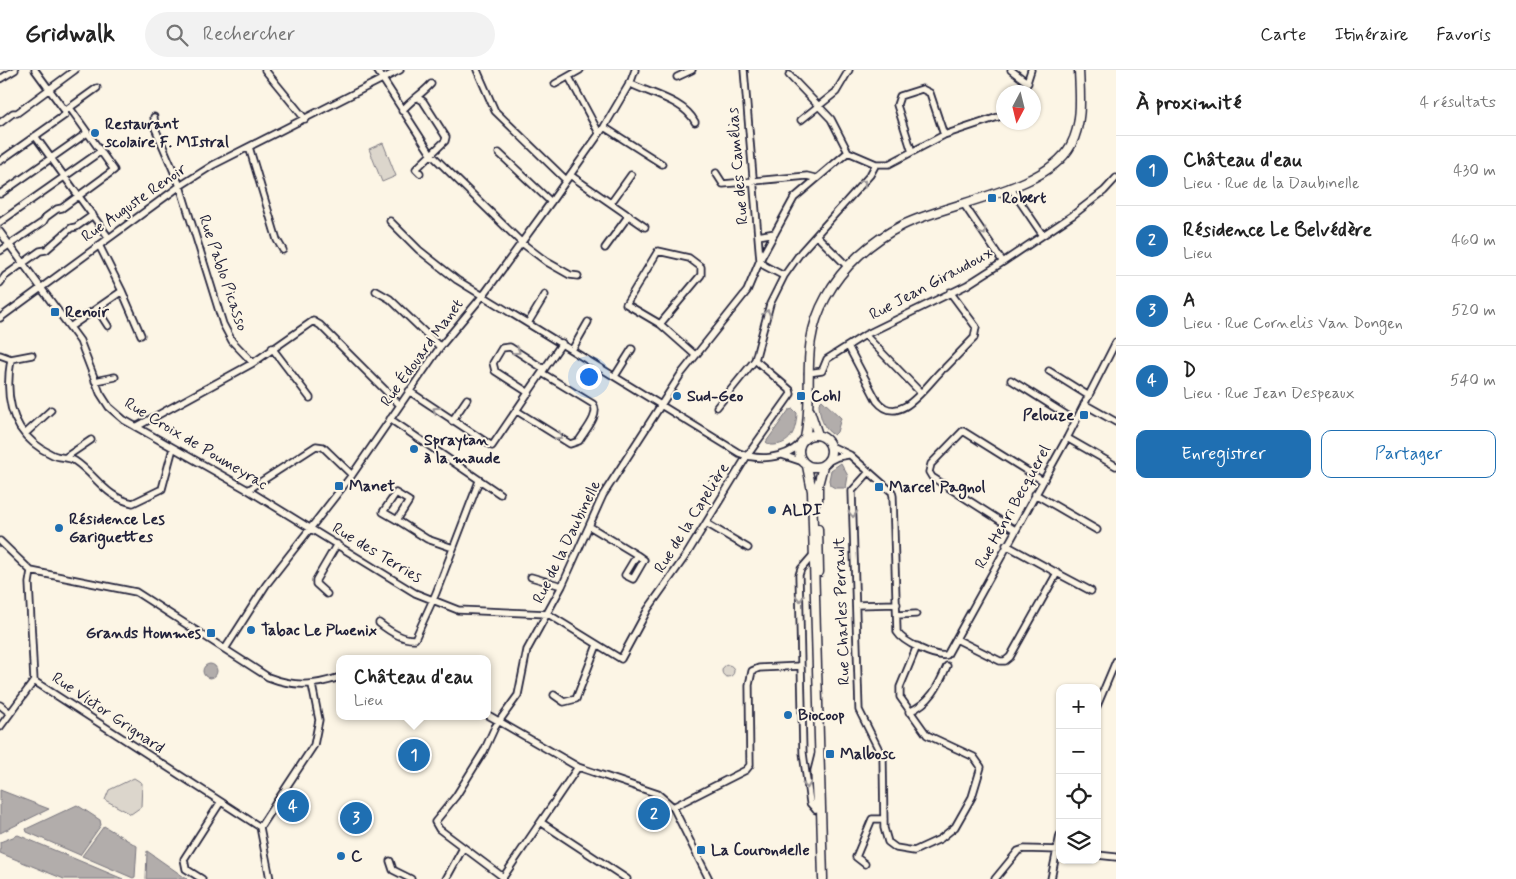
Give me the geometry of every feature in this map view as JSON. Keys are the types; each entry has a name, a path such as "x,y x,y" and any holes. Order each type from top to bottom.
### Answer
{"main road":[{"path":"822,879 818,814 819,753 812,491 805,464 798,453 809,405 808,373 812,330 825,298 848,267 871,245 896,229 1041,175 1051,168 1070,145 1076,131 1079,115 1080,70"},
{"path":"809,405 818,435 826,439 831,446 831,455 825,464 818,491 827,879"},
{"path":"802,441 818,435"},
{"path":"805,464 818,468 825,464"}],"street":[{"path":"0,79 15,70"},
{"path":"0,251 33,230 57,209 62,208 114,170 87,133 35,70"},
{"path":"0,122 17,113 75,70"},
{"path":"265,70 305,119"},
{"path":"377,70 431,154 522,243 547,262 570,275 578,276"},
{"name":"Rue Auguste Renoir","path":"0,318 180,186 212,165 400,70"},
{"path":"477,70 495,111 568,177 611,203 645,227"},
{"path":"555,84 580,70"},
{"name":"Rue Édouard Manet","path":"225,649 266,585 352,475 440,347 522,243 604,127 630,84 635,70"},
{"path":"677,77 692,70"},
{"name":"Rue des Camélias","path":"744,70 760,260"},
{"path":"801,120 818,104 836,92 848,70"},
{"path":"1011,70 1028,83 1031,70"},
{"path":"788,75 831,119 848,152 876,164 889,164 944,135 996,118"},
{"path":"569,77 599,133"},
{"path":"402,110 413,99 418,98 431,84"},
{"path":"630,84 658,95 691,114 695,122"},
{"path":"0,160 65,115 67,110 97,88"},
{"path":"912,152 897,105 900,96 922,89 930,93 944,135"},
{"path":"418,98 423,101 446,136 445,141 416,169 420,173"},
{"name":"Rue Pablo Picasso","path":"154,117 155,128 180,186 223,324 232,341 253,363"},
{"path":"604,127 662,164"},
{"path":"0,194 87,133"},
{"path":"35,136 109,238"},
{"path":"249,147 277,240 283,250"},
{"path":"0,222 101,152"},
{"name":"Rue de la Daubinelle","path":"463,848 439,829 435,822 456,796 499,722 518,695 528,650 562,586 603,495 661,404 695,355 747,291 760,260 794,198 848,152"},
{"path":"499,153 551,202"},
{"path":"717,406 755,360 770,304 784,276 870,175 876,164"},
{"path":"716,173 722,184 807,176 816,178"},
{"path":"611,203 631,175"},
{"name":"Rue Jean Giraudoux","path":"808,373 822,371 827,359 865,335 950,292 1003,262 1042,234 1073,215 1104,191 1116,178"},
{"path":"1010,187 1042,234"},
{"path":"963,203 1003,262"},
{"path":"0,283 23,263 40,251 46,250 71,228 76,227 93,215"},
{"path":"605,248 629,215"},
{"path":"390,221 444,271 482,296 747,456 782,455 805,464"},
{"name":"Rue Croix de Poumeyrac","path":"0,232 84,348 95,381 109,407 124,420 248,490 310,529"},
{"path":"758,236 775,233"},
{"path":"817,236 848,267"},
{"path":"99,245 142,336"},
{"path":"660,324 701,274 701,267 689,258 658,251 626,304 660,324 695,355"},
{"path":"760,260 765,266 784,276"},
{"path":"70,328 122,291"},
{"path":"376,291 390,299 440,347"},
{"path":"848,346 882,408 898,411 905,408 974,338 976,327 950,292"},
{"path":"528,323 545,295"},
{"path":"97,309 108,326"},
{"path":"136,427 253,363 313,321 320,325 399,404"},
{"path":"572,350 588,322"},
{"path":"865,335 920,392"},
{"name":"Rue Henri Becquerel","path":"917,646 943,656 951,650 1006,546 1067,438 1116,342"},
{"path":"409,390 452,421 492,446 562,343"},
{"path":"517,411 570,444 579,441 596,414 596,408 593,404 510,347 502,348 493,363 495,371 529,393"},
{"path":"272,348 310,398"},
{"path":"615,376 632,349"},
{"path":"0,355 11,359 32,355"},
{"path":"11,359 7,383 9,403 14,420 41,448 55,456 75,461 114,497 133,503 162,489 173,448"},
{"name":"Rue de la Capelière","path":"597,645 621,660 648,609 706,523 747,456 791,394 790,390 755,360"},
{"path":"1050,371 1088,396"},
{"path":"95,381 114,376"},
{"path":"1011,380 1076,421"},
{"path":"0,383 7,383"},
{"path":"452,421 467,399"},
{"path":"1084,404 1116,422"},
{"path":"26,433 50,410"},
{"path":"390,419 500,494"},
{"path":"1015,530 932,477 929,472 931,464 963,430 1043,481"},
{"path":"1067,438 1116,466"},
{"path":"66,458 91,440"},
{"path":"782,455 802,441"},
{"path":"248,490 316,446 322,447 352,475"},
{"path":"831,446 850,455 893,496 897,632 901,638 917,646 900,687 900,697 909,712 926,702 936,692 947,666"},
{"path":"825,464 837,457 850,455"},
{"name":"Rue Charles Perrault","path":"869,472 852,491 859,710 883,758 884,828 888,842 905,852 924,848 955,827 966,811 981,767 974,757 927,735 909,712"},
{"path":"379,623 388,631 409,639 415,639 480,481"},
{"path":"397,520 409,501 396,493 384,512 427,539 453,548"},
{"path":"1035,494 1097,530"},
{"path":"706,523 748,548"},
{"path":"589,526 637,555"},
{"name":"Rue des Terries","path":"310,529 394,582 458,610 548,614"},
{"path":"0,541 31,571 51,577 136,592 268,677 293,684 312,685 336,678"},
{"path":"327,594 316,584 316,580 336,544"},
{"path":"1006,546 1092,590"},
{"path":"814,554 801,569 799,575 803,753 810,803 818,814"},
{"name":"Rue Victor Grignard","path":"31,571 29,583 34,681 220,803 260,827"},
{"path":"956,639 1000,661 1005,661 1010,657 1057,573"},
{"path":"531,577 562,586"},
{"path":"856,605 897,604"},
{"path":"548,614 597,645 576,699 564,702 554,695"},
{"path":"897,615 916,614"},
{"path":"1101,697 1116,661"},
{"path":"672,807 746,770 750,765 749,685 752,672 759,668 801,666"},
{"path":"0,727 34,681"},
{"path":"270,879 260,827 314,745 319,720 312,685"},
{"path":"0,705 10,713"},
{"path":"491,717 578,767 658,794 672,807 708,879"},
{"path":"818,814 814,771 819,753"},
{"path":"806,764 814,771"},
{"path":"446,879 463,848 503,878 542,823 578,767"},
{"path":"202,879 186,869 184,859 220,803"},
{"path":"865,864 856,857 872,819 884,819"},
{"path":"542,823 627,879"},
{"path":"995,879 1018,851 1031,847 1056,850"},
{"path":"1101,855 1116,857"},
{"path":"390,861 393,870 411,879"},
{"path":"1051,879 1056,861"}],"shaded area":[{"path":"383,143 396,176 382,182 369,149"},
{"path":"822,400 841,418 837,432 834,435 830,433 822,421 819,403"},
{"path":"793,409 797,413 794,431 791,436 783,443 770,445 766,442 789,410"},
{"path":"841,463 848,476 846,488 835,488 830,485 831,470"},
{"path":"210,664 215,666 217,671 215,676 210,678 205,676 203,671 205,666"},
{"path":"728,665 734,671 728,677 722,671"},
{"path":"134,778 142,783 141,807 131,814 105,800 109,790"},
{"path":"0,790 49,809 0,833"},
{"path":"77,805 100,820 101,825 80,855 27,832 26,829"},
{"path":"104,826 137,846 135,877 133,878 82,856"},
{"path":"18,835 123,879 64,879 0,853 0,842"},
{"path":"147,851 187,879 146,879"}],"place":[{"name":"Restaurant scolaire F. MIstral","path":"95,133"},
{"name":"Robert","path":"992,198"},
{"name":"Renoir","path":"55,312"},
{"name":"Sud-Geo","path":"677,396"},
{"name":"Cohl","path":"801,396"},
{"name":"Pelouze","path":"1084,415"},
{"name":"Spraytan à la maude","path":"414,449"},
{"name":"Manet","path":"339,486"},
{"name":"Marcel Pagnol","path":"879,487"},
{"name":"ALDI","path":"772,510"},
{"name":"Résidence Les Gariguettes","path":"59,528"},
{"name":"Tabac Le Phoenix","path":"251,630"},
{"name":"Grands Hommes","path":"211,633"},
{"name":"Biocoop","path":"788,715"},
{"name":"Malbosc","path":"830,754"},
{"name":"Château d'eau","path":"414,755"},
{"name":"D","path":"293,806"},
{"name":"Résidence Le Belvédère","path":"654,814"},
{"name":"A","path":"356,818"},
{"name":"La Courondelle","path":"701,850"},
{"name":"C","path":"341,856"}]}
